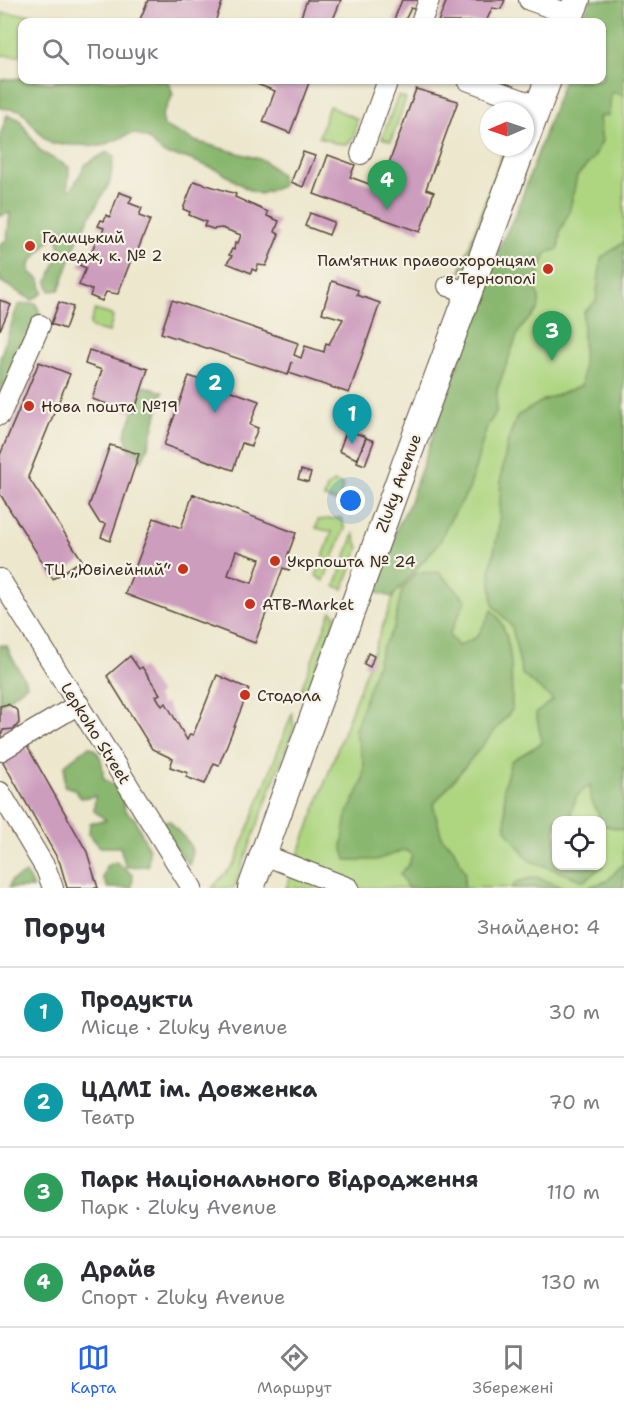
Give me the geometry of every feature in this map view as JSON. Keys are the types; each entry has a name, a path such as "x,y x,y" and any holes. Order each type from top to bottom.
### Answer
{"main road":[{"path":"534,117 546,84"},
{"name":"Zluky Avenue","path":"251,888 459,289 519,156"}],"street":[{"path":"422,18 429,0"},
{"path":"529,0 572,13"},
{"path":"361,154 387,84"},
{"path":"478,84 538,106"},
{"path":"0,415 40,325"},
{"name":"Lepkoho Street","path":"0,579 192,888"},
{"path":"0,751 79,704"},
{"path":"0,792 46,869 53,888"},
{"path":"264,855 349,888"}],"green space":[{"path":"591,0 624,0 624,95 611,92 609,115 599,117 602,141 593,159 577,176 569,213 560,231 559,249 546,253 534,286 538,295 538,308 518,333 497,390 496,413 487,426 469,490 447,525 440,542 392,597 378,593 378,581 389,561 392,538 409,504 500,246 517,211 563,84 606,84 606,18 583,18"},
{"path":"624,0 624,888 286,888 583,84 606,84 606,65"},
{"path":"2,13 88,18 18,18 18,56 0,55"},
{"path":"18,78 18,84 169,84 173,95 162,115 164,126 195,141 263,160 281,175 282,186 260,194 249,190 220,171 186,158 164,154 147,138 133,133 101,146 52,144 43,137 21,110 0,108 0,80"},
{"path":"398,96 406,99 391,141 382,138"},
{"path":"329,106 357,119 354,137 347,144 335,143 319,137"},
{"path":"7,115 19,119 41,152 69,167 68,188 71,190 86,164 107,152 114,156 110,182 79,236 59,290 50,291 47,283 61,251 56,233 30,263 30,272 40,280 43,293 32,300 0,281 0,244 7,240 10,213 0,216 0,136"},
{"path":"502,156 508,156 467,266 460,272"},
{"path":"624,242 624,830 606,826 606,816 599,816 591,799 590,785 577,796 571,812 572,816 552,816 552,869 528,860 506,829 504,786 511,761 542,743 536,713 553,700 522,674 512,627 493,605 490,571 499,527 501,476 508,440 517,416 544,400 581,386 584,312 596,301 601,258"},
{"path":"36,303 40,314 29,338 23,378 2,385 0,393 0,358 18,305"},
{"path":"95,310 111,315 113,318 109,332 92,328 90,324"},
{"path":"144,386 163,392 151,438 140,462 137,451 130,453 125,434"},
{"path":"334,482 343,485 339,502 324,498 327,487"},
{"path":"341,518 345,528 324,581 316,576 332,532 316,528 318,520"},
{"path":"354,534 359,548 343,589 335,586"},
{"path":"439,572 466,600 449,635 458,646 477,637 492,610 505,631 510,657 512,710 433,805 442,838 453,848 465,872 464,888 408,888 400,874 409,864 412,854 405,850 376,860 346,860 342,846 347,815 363,781 364,763 355,730 382,648 394,627 402,589 416,573"},
{"path":"331,611 335,614 334,622 308,687 300,692"},
{"path":"0,645 7,646 27,685 0,705"},
{"path":"292,714 294,727 234,888 212,888 235,863"},
{"path":"89,746 99,755 103,778 121,791 125,811 135,819 149,850 148,866 126,867 120,847 100,847 89,834 90,823 106,820 94,811 95,796 81,798 74,789 64,786 65,765"},
{"path":"164,821 170,821 190,846 192,857 189,865 162,831"},
{"path":"116,862 133,875 132,888 108,888 103,878 106,866"},
{"path":"624,863 624,888 585,888 607,881"},
{"path":"555,870 598,870 584,881"},
{"path":"26,873 33,888 9,888 11,881"},
{"path":"536,877 565,888 512,888 516,882"}],"building":[{"path":"148,0 223,0 216,18 141,18"},
{"path":"307,0 341,0 334,18 300,18"},
{"path":"402,0 421,0 417,10 411,8 406,18 395,18"},
{"path":"447,0 505,0 501,9 492,8 488,18 440,18"},
{"path":"257,84 308,84 290,133 263,122 275,91"},
{"path":"416,89 458,101 426,189 434,192 420,232 314,194 328,155 355,165 350,177 380,188"},
{"path":"303,152 315,156 303,187 291,182"},
{"path":"194,181 236,194 235,197 268,212 267,216 279,221 275,232 279,234 266,266 258,265 256,271 252,269 251,273 227,263 232,256 229,255 232,249 234,250 235,242 238,243 241,235 222,228 213,229 204,226 206,222 189,215 190,212 183,209"},
{"path":"119,192 132,197 129,203 142,208 139,216 150,220 137,252 129,253 127,259 131,260 118,294 106,292 102,301 90,296 92,290 79,285 86,268 79,265 86,256 90,257 96,240 99,241 104,228 98,226 101,220 104,221 106,215 110,217"},
{"path":"310,213 334,222 329,235 305,226"},
{"path":"332,281 358,290 357,295 380,303 349,393 289,373 292,362 288,375 161,333 172,300 298,343 294,355 301,358 305,346 324,352 326,343 329,344 343,319 322,313"},
{"path":"0,300 11,305 0,330"},
{"path":"59,302 73,307 65,329 51,324"},
{"path":"89,350 148,369 134,413 92,399 102,370 85,364"},
{"path":"39,362 70,374 28,477 82,560 53,579 0,494 0,455"},
{"path":"189,376 259,401 250,425 258,428 251,446 242,443 233,470 164,445"},
{"path":"347,430 366,437 357,459 339,451"},
{"path":"366,438 374,441 365,465 357,462"},
{"path":"110,445 139,454 110,541 101,537 106,524 99,522 89,506"},
{"path":"301,470 311,473 308,482 298,479"},
{"name":"ТЦ „Ювілейний“","path":"193,494 296,533 287,557 293,560 289,570 283,568 255,643 125,594 154,518 181,528","holes":["236,551 260,559 252,583 228,575"]},
{"path":"368,653 374,656 370,667 364,664"},
{"path":"130,656 139,669 142,667 160,694 156,696 162,706 166,703 187,740 190,734 193,735 217,675 249,689 219,765 214,763 205,784 186,777 188,773 170,767 173,759 152,749 107,676"},
{"path":"8,704 18,711 19,723 14,729 3,730 0,739 0,706"},
{"path":"27,746 87,852 98,888 67,888 60,863 2,760"}],"place":[{"name":"Драйв","path":"387,210"},
{"name":"Галицький коледж, к. № 2","path":"30,246"},
{"name":"Пам'ятник правоохоронцям в Тернополі","path":"548,269"},
{"name":"Парк Національного Відродження","path":"552,361"},
{"name":"Нова пошта №19","path":"29,406"},
{"name":"ЦДМІ ім. Довженка","path":"215,413"},
{"name":"Продукти","path":"352,444"},
{"name":"Укрпошта № 24","path":"275,561"},
{"name":"ТЦ „Ювілейний“","path":"183,569"},
{"name":"ATB-Market","path":"250,604"},
{"name":"Стодола","path":"245,695"}]}
